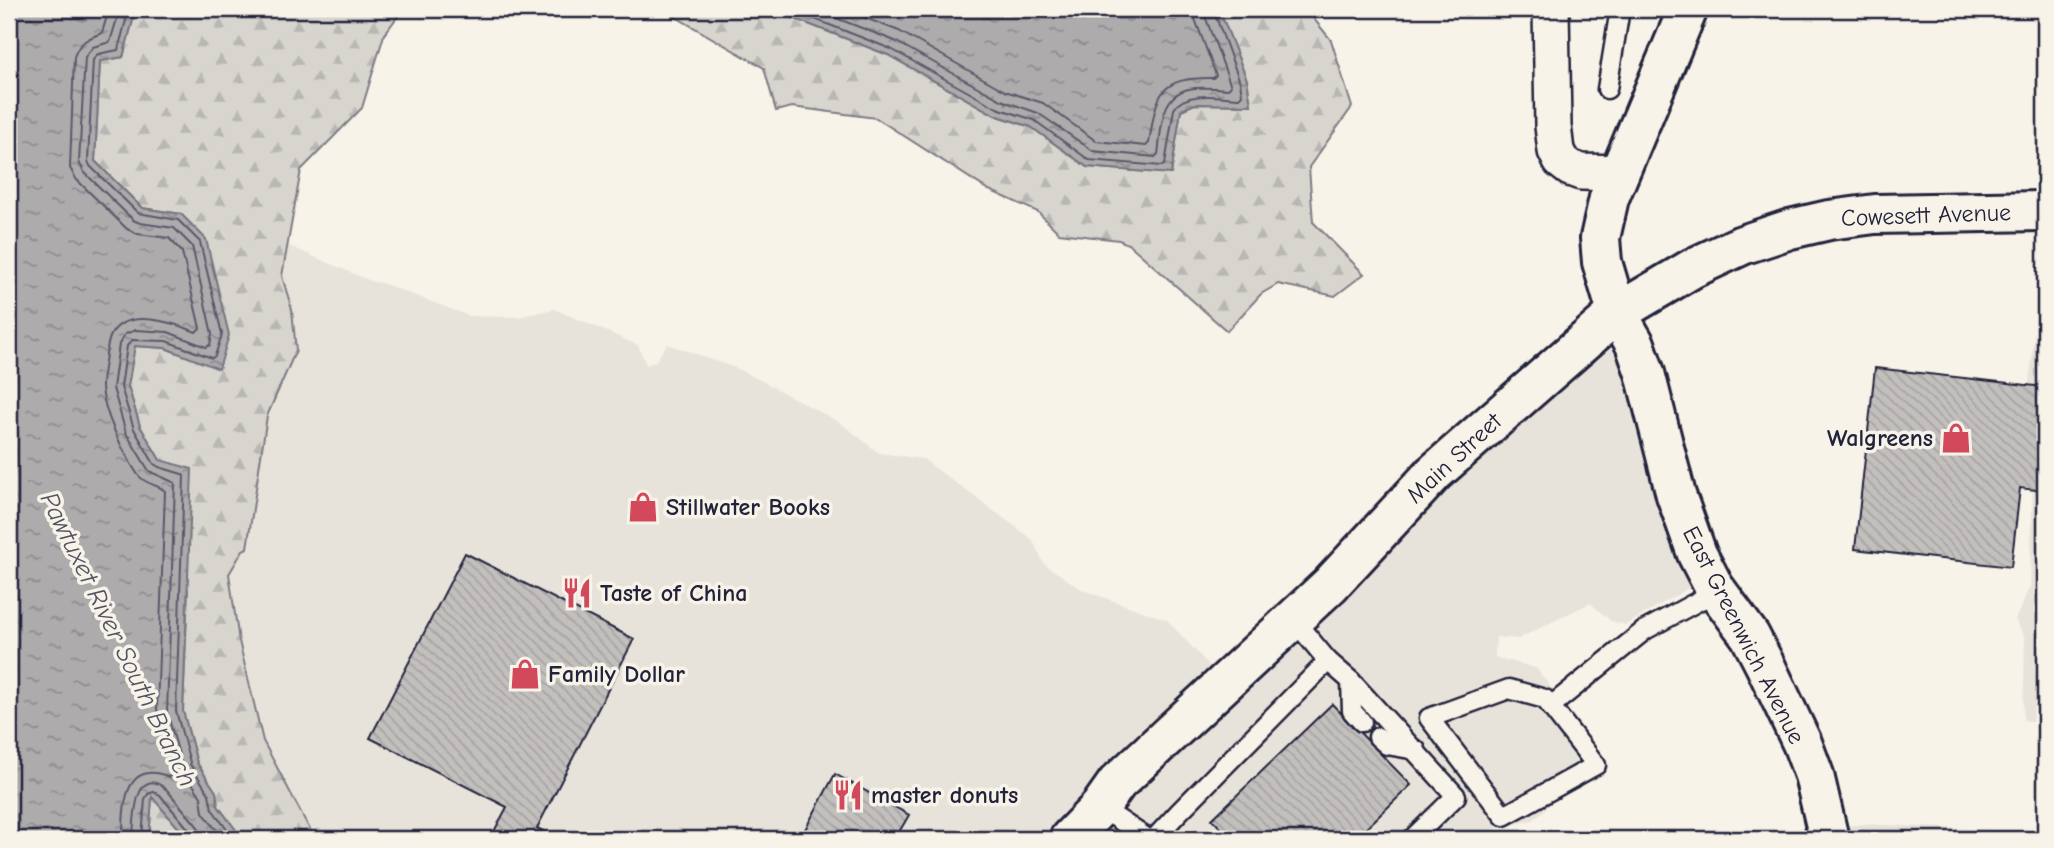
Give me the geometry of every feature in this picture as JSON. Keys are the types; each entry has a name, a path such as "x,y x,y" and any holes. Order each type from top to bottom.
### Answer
{"main road":[{"path":"1617,313 1602,262 1600,238 1609,198 1688,9"},
{"name":"Cowesett Avenue","path":"1617,313 1693,268 1742,245 1790,229 1875,214 2045,211"},
{"name":"East Greenwich Avenue","path":"1617,313 1635,344 1645,373 1685,522 1697,554 1717,591 1749,636 1766,667 1814,775 1829,839"},
{"name":"Main Street","path":"1069,839 1100,807 1117,783 1330,585 1434,473 1617,313"}],"street":[{"path":"1551,9 1553,126 1556,151 1561,161 1581,172 1620,173"}],"lane":[{"path":"1606,89 1620,9"},
{"path":"1550,706 1645,630 1717,591"},
{"path":"1293,620 1328,661 1416,750 1456,796 1412,839"},
{"path":"1154,839 1328,661"},
{"path":"1350,681 1352,711 1362,722"},
{"path":"1509,689 1545,699 1550,706 1596,765 1504,816 1429,718 1509,689"},
{"path":"1378,737 1387,745 1416,750"},
{"path":"1100,807 1148,839"}],"shaded area":[{"path":"2045,244 2045,723 2023,720 2025,638 2015,620 2030,586 2033,478 2020,460"},
{"path":"287,245 373,282 469,316 518,317 554,309 638,345 646,365 655,362 667,344 739,369 841,423 879,453 923,459 1032,539 1044,564 1083,590 1167,620 1220,677 1571,334 1610,348 1617,356 1671,521 1702,580 1626,625 1611,621 1590,603 1518,639 1496,637 1495,657 1536,668 1599,750 1595,764 1533,820 1486,831 1478,839 315,839 263,741 239,641 229,574 243,550 247,548 267,416 296,350 292,310 282,276"},
{"path":"1863,824 2011,831 2045,836 2045,839 1829,839 1829,828"}],"green space":[{"path":"136,9 403,9 384,35 362,108 301,170 282,276 292,310 296,350 267,416 247,548 243,550 229,574 239,641 263,741 315,839 236,839 236,830 218,806 216,792 197,763 183,711 188,590 160,460 140,426 128,386 134,346 165,348 218,368 181,214 142,208 95,161 100,61 123,57"},
{"path":"662,9 770,9 888,55 995,115 1031,127 1087,167 1171,174 1181,110 1195,104 1251,105 1247,80 1219,9 1306,9 1331,40 1352,107 1309,167 1313,222 1364,274 1335,296 1278,284 1261,294 1227,331 1130,245 1119,240 1059,233 1038,212 987,189 876,118 792,107 776,111 764,68"},
{"path":"152,796 188,839 149,839"}],"water":[{"name":"Pawtuxet River South Branch","path":"9,9 136,9 123,57 100,61 95,161 142,208 181,214 206,239 229,335 219,369 165,348 135,346 128,386 140,426 160,460 192,469 183,711 197,763 216,792 218,806 236,830 236,839 188,839 152,797 149,839 9,839"},
{"path":"770,9 1219,9 1247,80 1251,105 1195,104 1181,110 1171,174 1087,167 1031,127 995,115 888,55"}],"building":[{"name":"Walgreens","path":"1875,368 2045,387 2045,491 2020,488 2011,567 1855,549"},
{"path":"465,553 634,639 537,828 559,839 490,839 507,807 370,738"},
{"path":"1332,704 1411,785 1355,839 1231,839 1212,819"},
{"name":"master donuts","path":"835,774 909,815 895,839 810,839 802,835"}],"place":[{"name":"Walgreens","path":"1956,438"},
{"name":"Stillwater Books","path":"643,507"},
{"name":"Taste of China","path":"577,593"},
{"name":"Family Dollar","path":"525,674"},
{"name":"master donuts","path":"848,795"}]}
